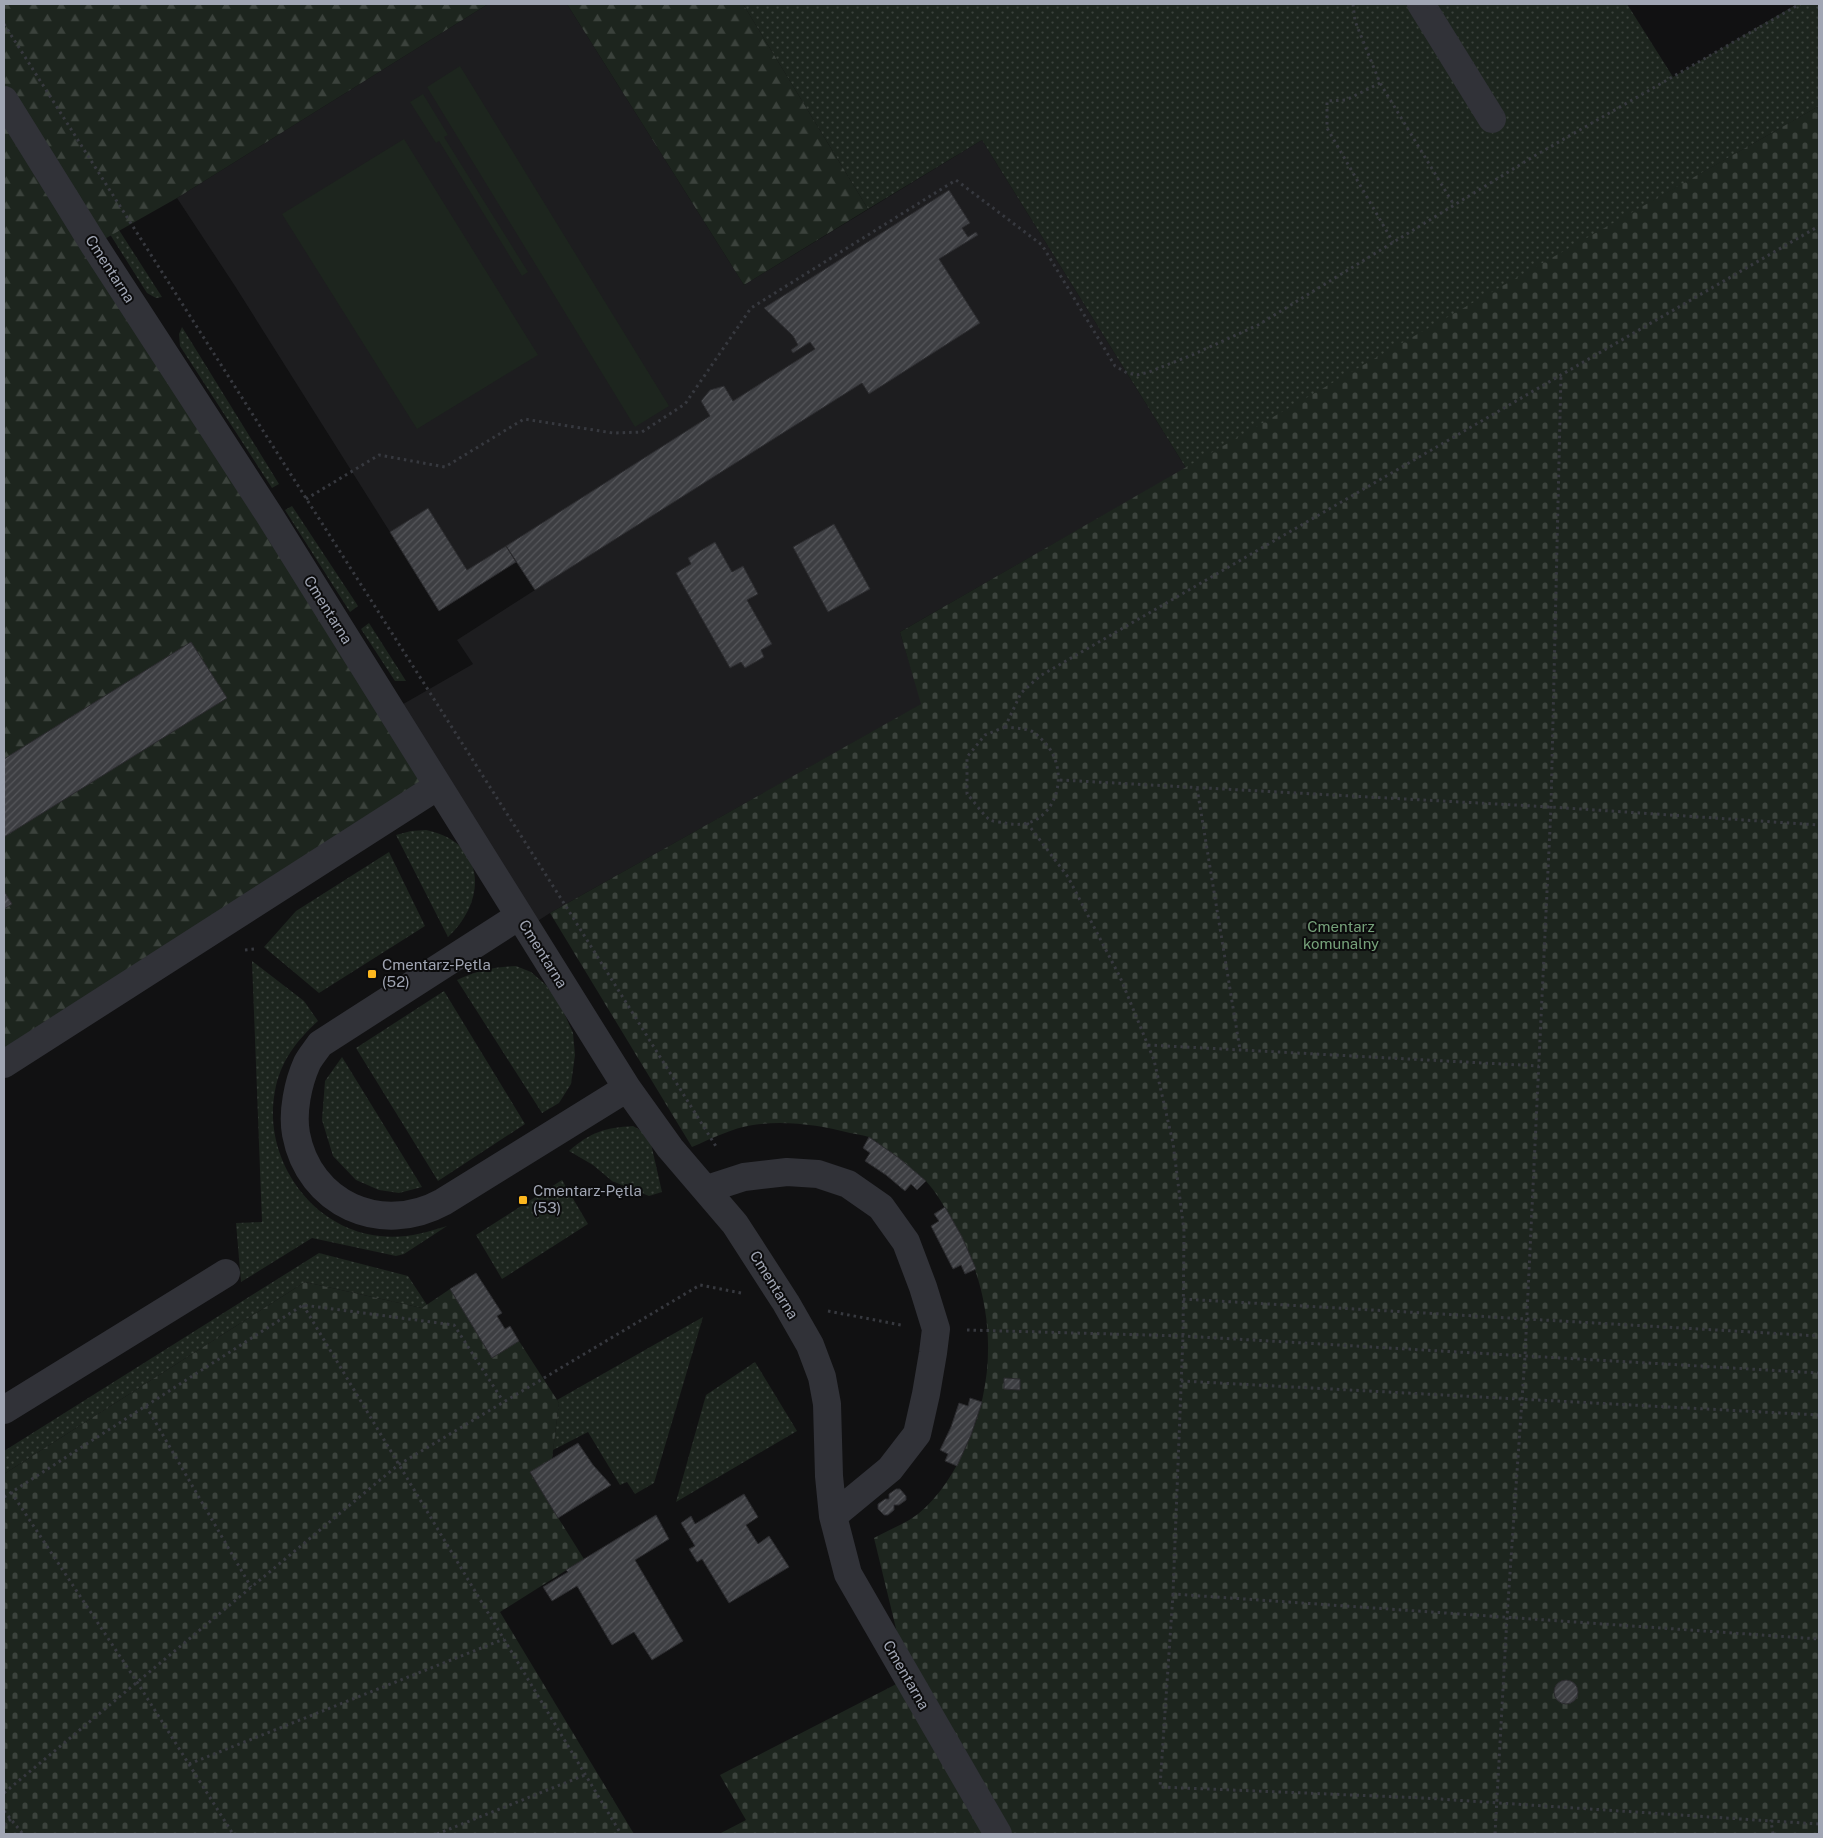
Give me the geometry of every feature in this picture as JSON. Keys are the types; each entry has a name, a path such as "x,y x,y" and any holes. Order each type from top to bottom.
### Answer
{"street":[{"path":"1421,4 1492,119"},
{"name":"Cmentarna","path":"4,100 94,245 268,513 628,1088 670,1148 735,1224 786,1303 810,1345 822,1377 827,1404 829,1476 833,1516 848,1574 998,1834"},
{"path":"4,1064 438,786"},
{"path":"519,916 320,1044 307,1063 295,1109 296,1134 305,1161 320,1184 345,1204 371,1214 392,1217 415,1214 442,1202 628,1088"},
{"path":"707,1189 744,1177 787,1172 818,1174 848,1184 881,1207 906,1242 936,1329 934,1353 917,1434 890,1469 833,1516"},
{"path":"4,1410 226,1273"}],"path":[{"path":"1353,4 1355,21 1380,82 1454,205"},
{"path":"306,499 379,454 445,467 524,419 613,433 642,432 685,404 751,308 956,180 1042,245 1115,366 1127,373 1137,375 1192,355 1258,324 1568,137 1800,4"},
{"path":"4,24 572,916 717,1148"},
{"path":"1380,82 1346,100 1327,101 1327,128 1392,242"},
{"path":"1004,727 1021,693 1040,676 1819,226"},
{"path":"1495,1834 1507,1617 1527,1320 1551,807 1561,374"},
{"path":"1004,727 1033,731 1048,744 1056,761 1060,780 1055,800 1043,816 1027,823 1014,825 990,820 967,794 967,757 985,735 1004,727"},
{"path":"1060,780 1551,807 1819,825"},
{"path":"1197,788 1240,1050"},
{"path":"1027,823 1068,877 1120,977 1154,1060 1173,1143 1184,1232 1183,1299 1173,1594 1160,1787 1424,1798 1819,1824"},
{"path":"1148,1045 1539,1066"},
{"path":"1183,1299 1819,1336"},
{"path":"303,1305 621,1834"},
{"path":"4,1497 303,1305 454,1325 503,1401"},
{"path":"1181,1381 1819,1415"},
{"path":"146,1406 251,1587"},
{"path":"12,1492 137,1682 233,1834"},
{"path":"1173,1594 1819,1639"},
{"path":"189,1764 504,1639"},
{"path":"437,1834 585,1774"},
{"path":"4,1811 23,1834"},
{"path":"4,1825 10,1819"},
{"path":"1771,1821 1773,1834"}],"shaded area":[{"path":"488,4 567,4 744,285 982,140 1186,468 900,632 922,704 550,913 527,928 391,711 473,664 457,640 535,590 506,546 467,570 428,508 390,532 235,286 177,198"}],"green space":[{"path":"4,4 488,4 177,198 94,245 438,786 4,1064"},
{"path":"567,4 743,4 868,209 744,285"},
{"path":"743,4 1627,4 1673,77 1797,4 1819,4 1819,106 1186,468 982,140 868,209"},
{"path":"4,51 162,297 156,298 147,293 4,66"},
{"path":"460,66 669,406 635,427 427,87"},
{"path":"423,94 448,135 444,137 528,272 522,276 439,141 436,143 410,102"},
{"name":"Cmentarz komunalny","path":"1819,106 1819,1834 719,1834 746,1820 720,1775 908,1678 874,1538 908,1521 926,1507 946,1483 966,1447 977,1419 984,1391 988,1362 988,1333 984,1304 967,1248 937,1196 923,1178 869,1137 814,1126 777,1123 753,1125 737,1129 692,1147 550,913 921,704 900,632 1379,356"},
{"path":"404,139 538,355 417,429 282,214"},
{"path":"182,327 279,484 272,488 180,346 179,334"},
{"path":"292,506 358,606 350,612 285,510"},
{"path":"369,623 406,681 395,681 361,629"},
{"path":"426,830 446,837 460,847 470,859 474,874 474,890 470,906 461,922 448,937 396,835"},
{"path":"389,852 425,926 319,993 264,947 296,911"},
{"path":"252,961 304,1001 318,1021 290,1052 277,1080 273,1116 276,1141 284,1164 297,1186 313,1205 333,1220 355,1231 397,1237 447,1226 404,1254 396,1256 312,1238 241,1282 236,1223 262,1222"},
{"path":"516,966 531,972 546,985 561,1006 573,1033 575,1055 571,1084 559,1103 542,1113 457,980 486,970"},
{"path":"444,991 525,1124 438,1181 356,1048"},
{"path":"342,1057 422,1187 399,1193 379,1190 356,1180 333,1156 322,1120 325,1081"},
{"path":"633,1126 649,1135 662,1192 649,1196 612,1181 593,1165 569,1151 584,1139 598,1132"},
{"path":"562,1180 588,1224 502,1279 476,1235"},
{"path":"319,1253 408,1276 427,1305 422,1308 305,1282 4,1474 4,1451"},
{"path":"305,1282 422,1308 450,1289 492,1357 519,1341 559,1403 552,1459 530,1473 584,1559 500,1612 634,1834 4,1834 4,1474"},
{"path":"703,1317 654,1483 635,1494 627,1482 620,1485 588,1432 553,1450 559,1403 557,1400"},
{"path":"755,1362 797,1431 676,1502 706,1395"}],"building":[{"path":"949,190 970,223 962,228 968,237 976,232 978,235 939,259 980,323 869,394 862,383 535,590 506,546 710,416 701,401 710,390 724,386 733,401 815,349 810,342 793,353 791,350 798,345 793,336 764,308"},
{"path":"428,508 467,570 506,546 516,562 439,611 390,532"},
{"path":"834,524 870,589 828,612 793,547"},
{"path":"715,542 732,572 743,566 758,594 747,600 772,644 761,650 764,657 745,668 741,662 730,668 676,573 691,564 688,558"},
{"path":"191,642 227,698 4,837 4,759"},
{"path":"4,891 12,904 4,909"},
{"path":"869,1137 899,1158 926,1181 917,1190 911,1184 905,1191 865,1161 870,1153 863,1148"},
{"path":"945,1207 962,1237 976,1269 965,1274 961,1265 953,1269 931,1226 939,1221 934,1214"},
{"path":"476,1273 502,1313 497,1316 505,1329 510,1326 519,1341 492,1358 450,1289"},
{"path":"1004,1378 1020,1379 1020,1390 1004,1389"},
{"path":"970,1398 982,1402 971,1435 957,1466 945,1461 948,1454 940,1450 951,1427 959,1403 968,1406"},
{"path":"578,1443 593,1465 611,1485 558,1518 530,1472"},
{"path":"896,1489 900,1489 906,1496 906,1500 899,1505 894,1505 894,1510 888,1515 884,1515 878,1509 878,1504 885,1499 889,1499 889,1494"},
{"path":"744,1494 758,1517 746,1525 758,1544 769,1536 789,1567 729,1603 702,1559 697,1562 689,1549 695,1546 681,1523 691,1516 695,1524"},
{"path":"656,1515 669,1539 635,1560 683,1641 652,1660 634,1632 612,1645 577,1586 552,1601 543,1587 568,1572 566,1570"},
{"path":"1566,1680 1575,1683 1578,1692 1575,1701 1566,1704 1557,1701 1554,1692 1557,1683"}],"place":[{"name":"Cmentarz-Pętla (52)","path":"372,974"},
{"name":"Cmentarz-Pętla (53)","path":"523,1200"}]}
